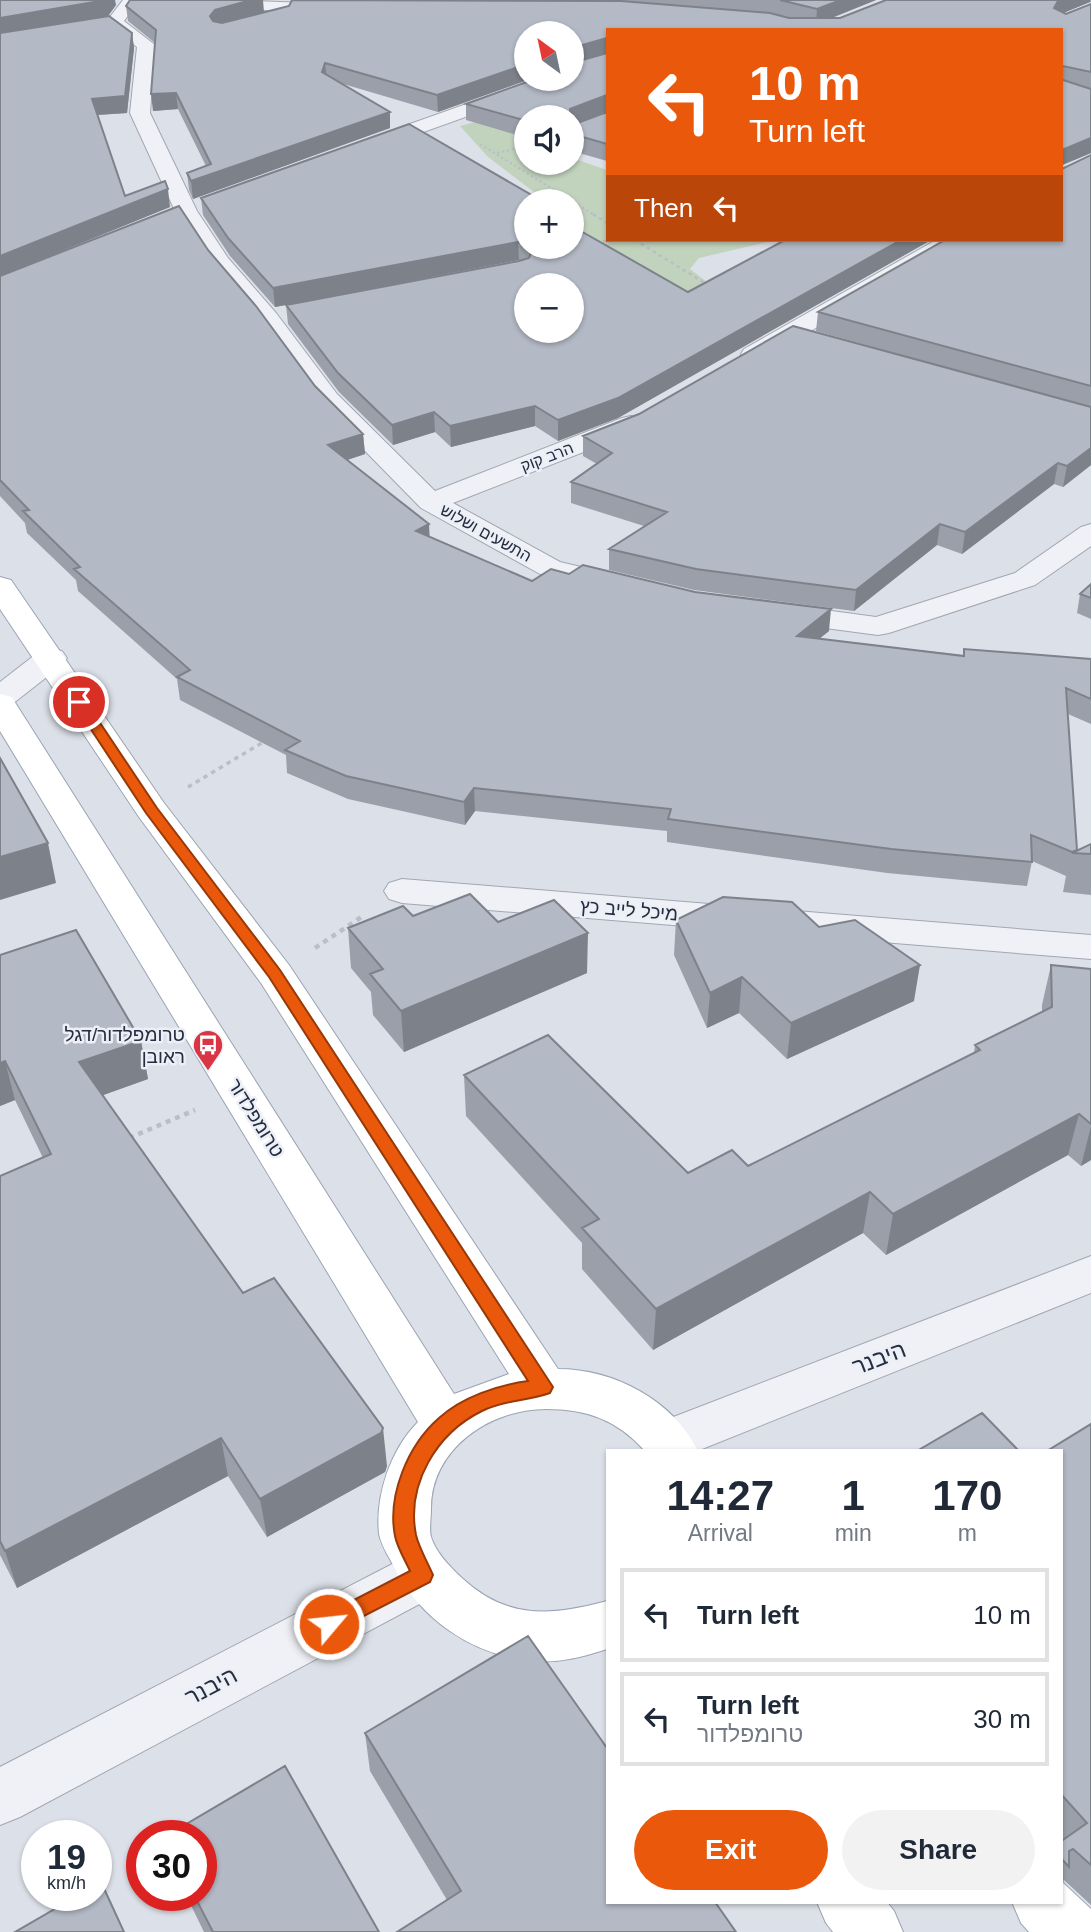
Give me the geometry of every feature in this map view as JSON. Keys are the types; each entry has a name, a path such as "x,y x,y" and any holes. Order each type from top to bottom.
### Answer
{"main road":[{"path":"0,586 151,810 275,974 543,1387"},
{"name":"טרומפלדור","path":"0,704 446,1424"},
{"path":"606,1626 555,1637 502,1631 456,1609 423,1575 405,1536 405,1495 419,1457 446,1424 474,1405 508,1392 543,1387 579,1390 614,1400 643,1418 670,1446"},
{"path":"849,1904 873,1932"},
{"path":"1044,1904 1071,1932"}],"street":[{"path":"234,0 303,9 359,9"},
{"name":"התשעים ושלוש","path":"131,1 109,23 146,45 140,113 186,211 220,262 268,318 328,398 431,502 550,568 654,593"},
{"path":"263,20 303,9"},
{"path":"351,152 521,91"},
{"path":"161,221 211,202"},
{"path":"731,367 949,242"},
{"path":"268,318 294,313"},
{"path":"788,334 814,341"},
{"name":"הרב קוק","path":"431,502 628,426 651,412"},
{"path":"747,609 878,626 1025,579 1091,533"},
{"path":"0,660 51,659"},
{"path":"0,698 51,659"},
{"name":"מיכל לייב כץ","path":"402,891 1091,947"},
{"name":"היבנר","path":"670,1446 1091,1275"},
{"name":"היבנר","path":"0,1797 423,1575"}],"path":[{"path":"440,120 606,222"},
{"path":"495,154 514,149"},
{"path":"595,244 606,241"},
{"path":"638,242 788,334"},
{"path":"151,810 268,739"},
{"path":"275,974 402,891"},
{"path":"126,1140 239,1091"}],"green space":[{"path":"494,117 514,129 514,175 584,175 584,162 606,170 606,242 767,242 699,258 690,269 708,283 748,334 616,256 584,231 584,189 530,189 488,157 460,126"}],"building":[{"path":"0,0 106,0 0,18"},
{"path":"130,0 251,0 215,10 210,16 213,21 222,23 289,6 292,0 621,1 770,13 789,18 840,18 886,0 1060,0 1054,8 1066,14 1091,4 1091,72 1063,66 1063,28 606,28 606,38 584,45 584,21 514,21 514,68 437,95 325,63 322,72 390,112 191,181 187,173 211,164 176,93 151,94 156,30 126,6"},
{"path":"780,0 841,0 817,9"},
{"path":"109,16 132,33 125,96 92,99 125,196 165,181 168,189 0,256 0,33"},
{"path":"606,53 606,95 581,105 514,105 514,117 466,104 514,87 514,91 584,91 584,60"},
{"path":"1063,80 1091,89 1091,138 1063,150"},
{"path":"606,112 606,144 584,137 584,121"},
{"path":"409,124 521,189 514,189 514,243 273,288 228,238 201,198"},
{"path":"1091,155 1091,386 818,312 941,242 1063,242 1063,169"},
{"path":"179,206 208,250 256,306 315,386 363,434 328,445 429,524 416,531 532,581 551,569 569,574 583,565 695,592 831,609 797,636 964,656 964,649 1091,659 1091,699 1066,688 1077,850 1072,852 1031,835 1032,862 891,849 668,819 671,809 474,788 464,802 346,776 285,750 300,741 177,677 190,670 74,569 80,567 23,511 29,510 0,480 0,276"},
{"path":"584,233 688,292 781,242 897,242 618,398 558,420 535,406 450,426 434,412 392,425 338,373 286,305 519,261 584,259"},
{"path":"793,326 1091,407 1091,448 1067,466 1058,463 965,532 940,524 856,590 696,569 609,549 667,512 571,482 612,453 583,436 639,414"},
{"path":"1091,584 1091,598 1080,594"},
{"path":"0,758 48,843 0,857"},
{"path":"1091,844 1091,854 1072,853"},
{"path":"470,894 498,922 554,900 588,933 401,1011 370,974 383,969 348,928 403,906 413,916"},
{"path":"723,897 792,902 819,927 855,920 920,965 791,1023 742,977 710,993 676,920"},
{"path":"76,930 141,1041 79,1062 243,1293 274,1278 383,1428 381,1433 260,1499 221,1438 5,1551 0,1541 0,1176 51,1154 5,1061 0,1063 0,955"},
{"path":"1051,965 1091,969 1091,1124 1079,1114 893,1214 870,1192 656,1309 582,1228 599,1219 464,1075 548,1035 688,1173 732,1150 748,1166 980,1050 975,1045 1052,1007"},
{"path":"982,1413 1017,1449 920,1449"},
{"path":"1091,1424 1091,1865 1073,1849 1069,1851 1069,1867 1063,1860 1063,1840 1087,1823 1063,1796 1063,1449 1050,1449"},
{"path":"528,1636 606,1747 606,1904 716,1904 736,1932 397,1932 461,1891 365,1733"},
{"path":"285,1766 379,1932 213,1932 202,1911 217,1911 217,1820 193,1820"},
{"path":"112,1906 124,1932 15,1932 51,1911 112,1911"}],"place":[{"name":"טרומפלדור/דגל ראובן","path":"208,1072"}],"route":[{"path":"79,702 151,810 275,974 543,1387 508,1392 474,1405 446,1424 419,1457 405,1495 405,1536 423,1575 329,1624"}]}
